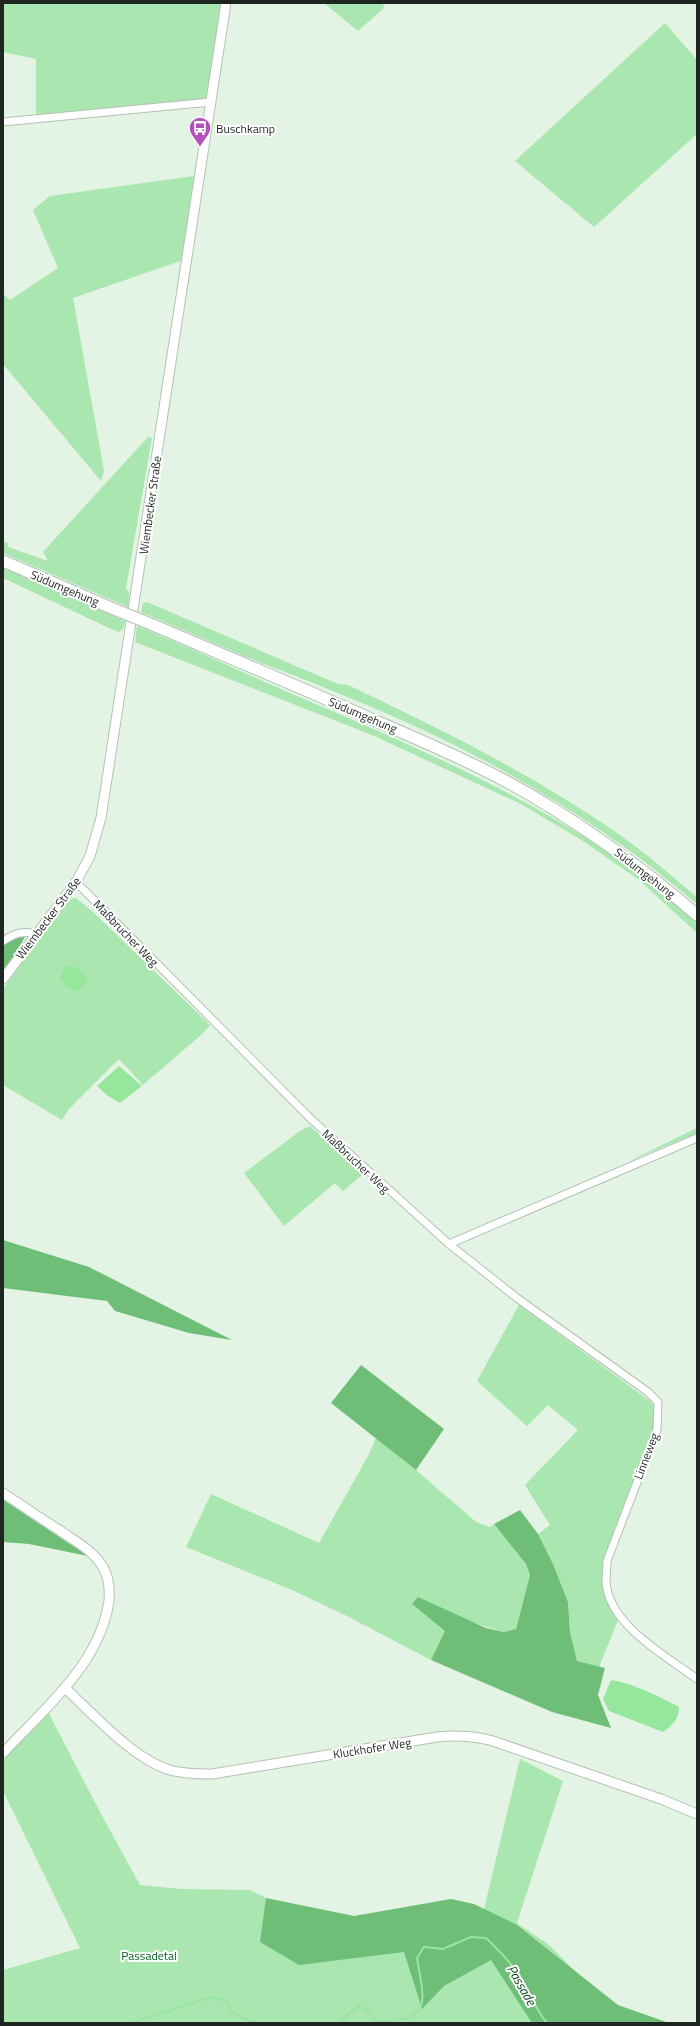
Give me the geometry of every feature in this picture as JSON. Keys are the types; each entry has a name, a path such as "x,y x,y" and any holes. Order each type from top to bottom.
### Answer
{"main road":[{"name":"Südumgehung","path":"3,561 396,729 489,772 551,807 599,838 647,872 697,915"}],"street":[{"name":"Wiembecker Straße","path":"3,979 76,882 90,856 101,818 226,3"},
{"path":"3,122 211,102"},
{"name":"Maßbrucher Weg","path":"76,882 310,1118 449,1244"},
{"path":"3,941 16,933 28,932 36,934"},
{"path":"449,1244 697,1138"},
{"name":"Linneweg","path":"449,1244 517,1298 648,1392 658,1402 657,1430 607,1560 606,1583 612,1604 625,1623 642,1638 697,1679"},
{"path":"3,1493 87,1550 102,1565 108,1578 109,1597 101,1631 85,1662 64,1688 3,1753"},
{"name":"Kluckhofer Weg","path":"64,1688 143,1757 169,1770 191,1774 212,1774 437,1737 456,1735 475,1736 500,1743 661,1799 697,1814"}],"green space":[{"path":"3,3 222,3 206,105 36,121 36,59 3,52"},
{"path":"324,3 383,3 384,8 358,31"},
{"path":"665,23 697,60 697,134 594,227 515,161"},
{"path":"194,176 183,260 73,298 104,471 101,481 3,364 3,294 10,300 58,268 33,210 50,196"},
{"path":"148,437 152,438 126,588 129,593 128,607 3,553 3,541 8,543 8,547 48,561 43,552"},
{"path":"3,567 125,621 123,629 119,632 111,629 3,578"},
{"path":"147,602 338,684 348,685 417,718 517,771 582,810 625,839 697,897 697,904 630,851 596,827 523,782 448,742 410,724 141,612 143,603"},
{"path":"137,626 444,761 519,799 591,841 632,870 697,923 697,933 639,880 583,841 521,804 372,735 135,642"},
{"path":"76,898 92,911 210,1025 202,1034 143,1085 119,1059 69,1109 62,1120 3,1085 3,989 66,900"},
{"path":"310,1126 363,1174 343,1191 335,1183 284,1226 244,1173 300,1131"},
{"path":"697,1128 697,1133 629,1161"},
{"path":"519,1305 650,1401 655,1408 655,1422 650,1442 604,1561 605,1592 618,1620 599,1667 577,1661 570,1632 568,1602 553,1564 538,1534 550,1525 525,1485 578,1430 548,1405 527,1426 477,1381"},
{"path":"376,1438 416,1470 476,1522 490,1527 494,1524 526,1564 530,1576 516,1629 504,1632 412,1604 446,1631 431,1660 345,1615 292,1590 186,1547 211,1494 319,1543 368,1456"},
{"name":"Passadetal","path":"48,1712 140,1885 181,1889 250,1890 294,1912 352,1919 473,1905 484,1909 520,1759 563,1781 517,1923 549,1945 581,1977 637,2023 3,2023 3,1970 80,1948 3,1791 3,1760"}],"shaded area":[{"path":"18,929 26,934 19,949 3,971 3,937"},
{"path":"66,965 78,968 87,977 86,984 76,992 66,986 60,977"},
{"path":"119,1066 142,1086 120,1103 108,1096 97,1086"},
{"path":"3,1240 89,1267 232,1340 189,1333 115,1311 107,1301 3,1288"},
{"path":"361,1365 444,1429 416,1470 331,1403"},
{"path":"3,1499 88,1556 29,1544 3,1542"},
{"path":"520,1510 538,1534 553,1564 568,1602 570,1632 577,1661 605,1668 598,1695 611,1728 552,1712 431,1660 445,1631 412,1604 418,1597 486,1628 504,1632 516,1629 530,1575 526,1564 494,1524"},
{"path":"611,1680 638,1687 679,1707 679,1712 676,1719 663,1732 609,1711 603,1699"},
{"path":"266,1898 354,1916 451,1899 474,1904 517,1925 618,2005 669,2023 532,2023 491,1960 444,1986 422,2009 404,1952 299,1965 260,1942"}],"waterway":[{"name":"Passade","path":"342,2023 346,2016 358,2006 367,2010 377,2022 395,2021 408,2018 416,2013 421,2006 422,1998 422,1987 417,1958 424,1947 443,1949 471,1937 486,1938 507,1959 524,1983 537,2009 547,2023"},
{"name":"Passade","path":"131,2023 211,1997 226,2001 234,2012 254,2023"}],"place":[{"name":"Buschkamp","path":"200,148"}]}
